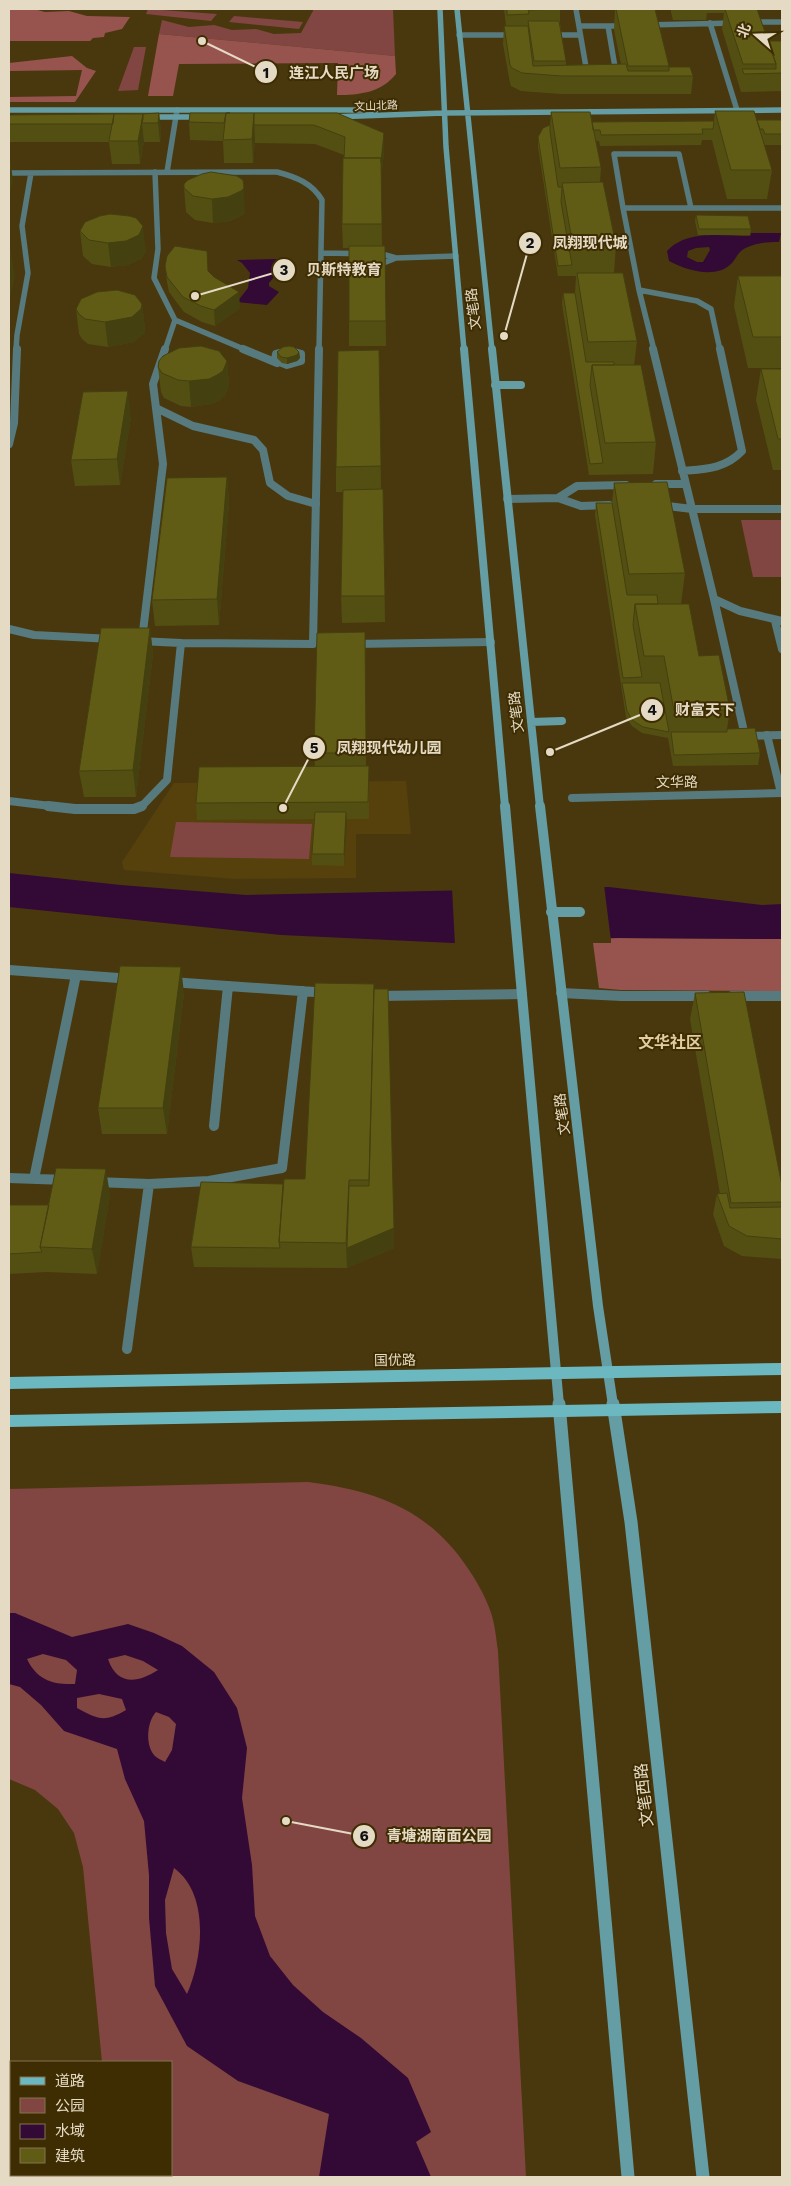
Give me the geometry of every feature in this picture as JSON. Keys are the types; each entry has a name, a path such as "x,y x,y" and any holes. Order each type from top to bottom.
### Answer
{"main road":[{"name":"文笔路","path":"440,9 444,113 456,256 560,1411"},
{"name":"文笔路","path":"457,9 466,112 551,912 614,1410"},
{"name":"文山北路","path":"9,110 360,109 444,113"},
{"name":"文山北路","path":"68,117 360,116 466,112 782,110"},
{"path":"495,385 521,384"},
{"path":"531,722 562,721"},
{"path":"551,912 580,912"},
{"name":"国优路","path":"9,1383 782,1369"},
{"path":"9,1421 782,1407"},
{"name":"文笔西路","path":"614,1410 631,1522 703,2177"},
{"path":"560,1411 628,2177"}],"street":[{"path":"576,9 586,73 596,73"},
{"path":"579,26 782,22"},
{"path":"710,23 737,110"},
{"path":"606,73 616,73 608,26"},
{"path":"459,35 522,35"},
{"path":"542,35 580,35"},
{"path":"167,172 177,110"},
{"path":"690,208 680,154 614,154 639,290 746,736 782,735"},
{"path":"155,172 158,249 154,278 175,320 278,363 293,365 302,358"},
{"path":"9,174 277,172 305,181 318,192 322,200 316,504 317,644 182,643 132,640"},
{"path":"9,444 14,423 17,335 28,273 22,226 31,173"},
{"path":"623,208 782,208"},
{"path":"322,253 382,254 396,258 456,256"},
{"path":"321,265 381,264 396,258"},
{"path":"639,290 697,301 710,309 742,451 733,462 715,467 682,471"},
{"path":"142,641 163,464 153,384 175,320"},
{"path":"278,363 274,358 282,352 296,352 302,358 319,358"},
{"path":"156,408 193,426 254,440 263,450 264,466 270,483 288,496 316,504"},
{"path":"646,485 685,484"},
{"path":"558,498 577,486 637,485"},
{"path":"507,499 558,498 581,506 620,505"},
{"path":"647,505 666,505 692,509 782,508"},
{"path":"714,599 740,611 779,621 782,649"},
{"path":"9,629 34,635 122,640"},
{"path":"339,644 491,642"},
{"path":"9,801 74,809 134,809 141,807 167,780 182,643"},
{"path":"767,735 781,793"},
{"name":"文华路","path":"572,798 781,793"},
{"path":"9,970 142,980"},
{"path":"34,1179 76,975"},
{"path":"162,981 342,994"},
{"path":"214,1126 228,986"},
{"path":"9,1178 149,1184 209,1181 282,1168 303,991"},
{"path":"561,993 622,996 782,996"},
{"path":"370,996 522,994"},
{"path":"127,1350 149,1184"}],"shaded area":[{"path":"9,9 34,9 45,12 69,11 87,16 130,17 122,29 105,33 104,37 93,38 90,41 9,41"},
{"path":"159,34 395,56 396,74 384,85 369,92 337,95 338,63 179,64 173,96 148,96"},
{"path":"72,56 87,68 96,71 75,102 9,102 9,97 76,96 82,70 9,71 9,63"},
{"path":"406,781 411,834 356,834 356,878 235,879 124,870 122,862 174,783"},
{"path":"611,938 782,939 782,991 621,990 599,988 593,943 611,943"}],"green space":[{"path":"148,9 217,14 211,21 146,14"},
{"path":"314,9 393,9 395,56 159,34 162,20 189,27 214,25 232,30 256,29 274,34 301,33"},
{"path":"234,16 303,22 299,29 229,22"},
{"path":"134,47 146,47 138,90 118,91"},
{"path":"741,520 782,520 782,577 753,577"},
{"path":"176,822 312,824 309,859 170,857"},
{"path":"308,1482 333,1486 379,1498 399,1506 419,1518 437,1532 469,1570 478,1584 492,1615 498,1651 526,2177 113,2177 172,2176 172,2061 102,2061 83,1867 74,1833 58,1809 35,1790 9,1779 9,1489"}],"water":[{"path":"751,233 781,233 779,242 759,244 745,248 732,263 718,271 701,272 684,268 669,261 667,251 684,239 706,235 750,236","holes":["709,247 710,250 703,262 697,262 687,257 688,251 696,248"]},
{"path":"276,259 285,273 274,277 269,286 279,292 267,305 237,302 248,288 250,273 237,260"},
{"path":"9,873 121,885 246,895 609,887 762,905 782,904 782,939 619,938 453,943 281,935 9,907"},
{"path":"9,1613 15,1613 72,1637 128,1624 182,1646 214,1672 237,1708 247,1748 242,1798 252,1865 255,1916 270,1956 293,1985 323,2012 361,2038 408,2078 431,2132 416,2142 431,2177 319,2177 329,2114 238,2081 187,2046 155,1986 144,1821 125,1779 117,1749 64,1731 41,1705 20,1687 9,1684","holes":["43,1654 66,1660 77,1670 75,1684 46,1680 36,1672 27,1659","125,1655 143,1661 158,1670 143,1678 129,1680 117,1674 108,1659","99,1694 122,1699 126,1710 112,1717 96,1717 77,1708 77,1698","156,1712 169,1717 176,1724 172,1750 165,1762 155,1756 149,1745 148,1733","174,1868 186,1879 193,1894 198,1910 200,1927 197,1963 187,1994 172,1969 166,1933 165,1900"]}],"pier":[{"path":"604,885 611,941 455,945 452,888"}],"building":[{"path":"507,9 528,9 529,14 507,15"},
{"path":"529,9 561,9 529,10"},
{"path":"616,9 655,9 669,66 628,66"},
{"path":"725,9 757,9 776,64 743,64"},
{"path":"528,21 559,21 566,61 534,61"},
{"path":"504,26 528,26 533,66 626,64 628,71 669,71 669,67 690,67 693,76 562,76 522,73 510,65"},
{"path":"768,41 782,41 782,73 744,74 742,69 776,69"},
{"path":"715,111 754,111 772,170 731,170"},
{"path":"551,112 590,112 601,167 560,168"},
{"path":"159,113 158,123 142,123 143,114"},
{"path":"190,113 226,113 224,123 189,122"},
{"path":"226,113 254,113 252,139 223,140"},
{"path":"254,113 337,113 384,133 381,162 381,158 344,158 345,137 314,125 254,125"},
{"path":"114,114 143,114 138,141 109,141"},
{"path":"114,114 113,124 9,124 9,115"},
{"path":"757,120 782,120 782,134 765,134 763,129 760,129"},
{"path":"714,121 713,129 702,129 703,134 601,135 600,130 593,130 592,122"},
{"path":"550,125 558,187 562,187 561,202 572,265 558,266 538,137 543,128"},
{"path":"343,158 381,158 382,224 342,224"},
{"path":"211,172 237,176 243,180 244,188 228,197 212,199 193,196 184,188 184,184 188,180"},
{"path":"603,182 616,245 573,246 562,183"},
{"path":"110,214 136,218 143,226 139,235 126,241 108,243 89,240 80,231 85,222"},
{"path":"696,215 748,216 751,229 699,229"},
{"path":"175,246 207,251 208,271 214,277 239,292 214,310 183,297 167,277 165,266 167,256"},
{"path":"349,246 385,246 386,321 349,321"},
{"path":"577,273 623,273 637,341 588,342"},
{"path":"738,276 782,276 782,337 753,337"},
{"path":"117,290 135,295 142,304 141,309 132,317 105,322 85,319 76,309 81,299 97,292"},
{"path":"563,293 575,293 586,362 614,362 614,365 592,365 590,385 603,463 590,464"},
{"path":"201,346 219,351 227,361 223,371 209,379 189,381 178,380 162,373 158,367 159,361 163,356 179,348"},
{"path":"283,347 294,347 299,352 297,355 287,358 281,357 277,352"},
{"path":"379,350 381,466 336,467 338,351"},
{"path":"592,365 641,365 656,442 605,443"},
{"path":"761,369 782,369 782,439 778,439"},
{"path":"128,391 117,459 71,460 83,392"},
{"path":"227,477 217,599 152,600 167,478"},
{"path":"667,482 685,573 629,574 614,483"},
{"path":"383,489 385,596 341,596 343,490"},
{"path":"596,503 612,503 627,595 657,595 658,604 635,604 633,625 642,677 623,678"},
{"path":"635,604 689,604 699,656 719,655 730,710 674,711 664,656 644,656"},
{"path":"101,628 150,628 133,770 79,771"},
{"path":"365,632 366,753 314,753 317,633"},
{"path":"622,683 660,683 669,732 643,727 632,720 627,711"},
{"path":"755,728 760,753 674,755 671,732 727,732 727,729"},
{"path":"369,766 368,802 196,803 199,767"},
{"path":"315,812 346,812 344,854 312,854"},
{"path":"120,966 181,967 163,1108 98,1108"},
{"path":"315,983 374,984 369,1180 349,1180 346,1243 279,1242 284,1179 305,1179"},
{"path":"374,989 388,989 394,1228 347,1248 349,1186 369,1186"},
{"path":"744,992 782,1186 782,1202 731,1203 695,993"},
{"path":"56,1168 106,1169 92,1249 40,1247"},
{"path":"201,1182 283,1184 280,1248 191,1247"},
{"path":"727,1193 730,1208 782,1207 782,1239 747,1236 729,1226 717,1194"},
{"path":"9,1205 49,1205 40,1247 42,1252 9,1254"}],"place":[{"name":"连江人民广场","path":"202,41"},
{"name":"贝斯特教育","path":"195,296"},
{"name":"凤翔现代城","path":"504,336"},
{"name":"财富天下","path":"550,752"},
{"name":"凤翔现代幼儿园","path":"283,808"},
{"name":"青塘湖南面公园","path":"286,1821"}],"district":[{"name":"文华社区","path":"670,1042"}]}
